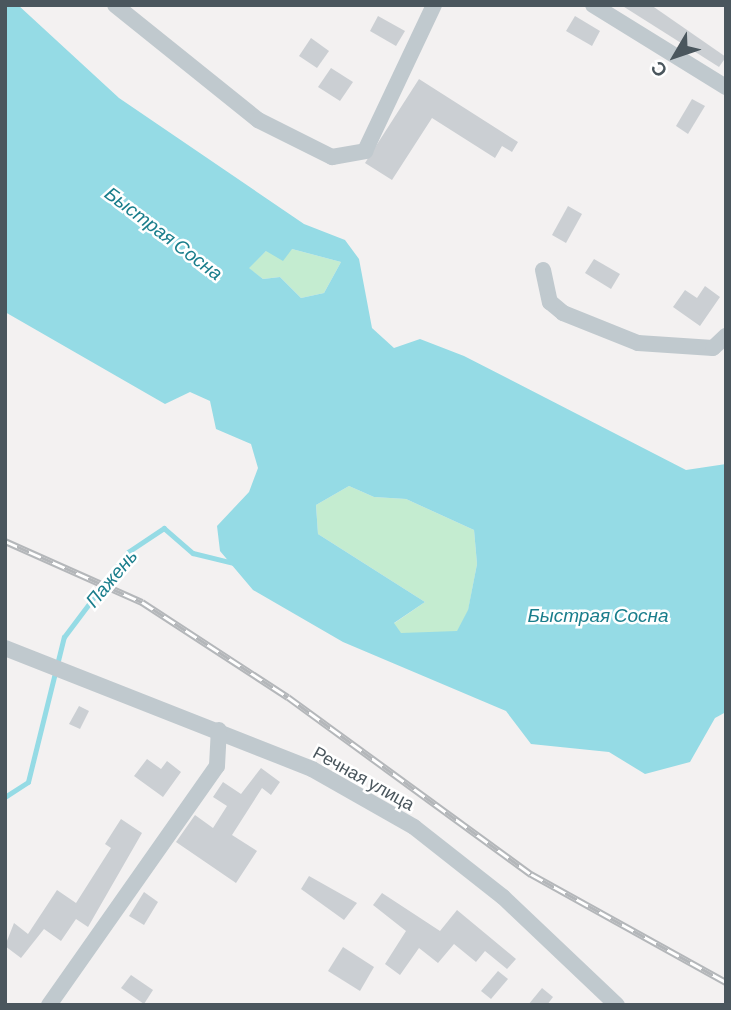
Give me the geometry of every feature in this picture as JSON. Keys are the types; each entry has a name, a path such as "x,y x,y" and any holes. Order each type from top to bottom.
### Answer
{"street":[{"path":"115,5 258,120 332,157 365,151 433,5"},
{"path":"593,5 726,88"},
{"path":"543,270 550,302 563,313 638,343 713,348 726,336"},
{"name":"Речная улица","path":"5,648 219,730 312,769 414,827 503,897 617,1005"},
{"path":"49,1005 217,766 219,730"}],"green space":[{"path":"292,249 341,262 324,293 301,298 280,277 263,279 248,268 266,251"},
{"path":"349,486 374,497 406,499 474,530 477,564 468,611 457,632 401,634 393,624 425,602 318,534 316,505"}],"water":[{"name":"Быстрая Сосна","path":"5,5 18,5 119,98 304,224 345,240 359,259 372,328 394,348 420,339 464,356 686,470 726,464 726,712 715,718 690,762 645,774 609,752 531,744 506,711 343,642 253,590 220,551 217,526 249,492 258,468 251,444 216,429 210,401 190,392 165,404 5,312","holes":["292,249 341,262 324,293 301,298 280,277 263,279 249,268 266,251 283,261","349,486 374,497 406,499 474,530 477,564 468,610 457,631 401,633 394,623 425,602 318,534 316,505"]}],"building":[{"path":"621,5 651,5 726,57 719,67"},
{"path":"378,16 405,31 396,46 370,31"},
{"path":"575,16 600,31 592,46 566,31"},
{"path":"311,38 329,51 317,68 299,56"},
{"path":"331,68 353,82 340,101 318,87"},
{"path":"419,79 518,142 512,152 502,146 495,158 432,118 392,180 365,163"},
{"path":"692,99 705,106 688,134 676,126"},
{"path":"568,206 582,214 566,243 552,235"},
{"path":"594,259 620,274 611,289 585,273"},
{"path":"705,286 720,297 700,326 673,307 685,290 697,298"},
{"path":"79,706 89,711 80,729 69,724"},
{"path":"147,759 161,769 167,761 181,772 163,797 134,776"},
{"path":"261,768 280,782 271,795 262,788 232,835 257,851 236,883 176,842 195,815 213,828 227,806 213,797 223,782 241,794"},
{"path":"121,819 142,833 88,927 76,919 61,941 44,929 21,958 5,946 14,923 28,934 57,890 76,903 111,848 105,844"},
{"path":"309,876 357,903 344,920 301,889"},
{"path":"144,892 158,902 144,925 129,916"},
{"path":"382,893 440,931 457,910 516,959 507,969 485,951 476,962 454,944 438,963 419,948 400,975 385,964 406,931 373,905"},
{"path":"343,947 374,967 360,991 328,971"},
{"path":"498,971 508,979 491,999 481,991"},
{"path":"131,975 153,990 144,1004 121,988"},
{"path":"542,988 553,997 547,1005 528,1005"}],"waterway":[{"name":"Пажень","path":"5,797 28,782 64,637 128,552 164,528 193,553 234,563"}],"railway":[{"path":"5,541 142,602 288,697 531,874 726,982"}]}
